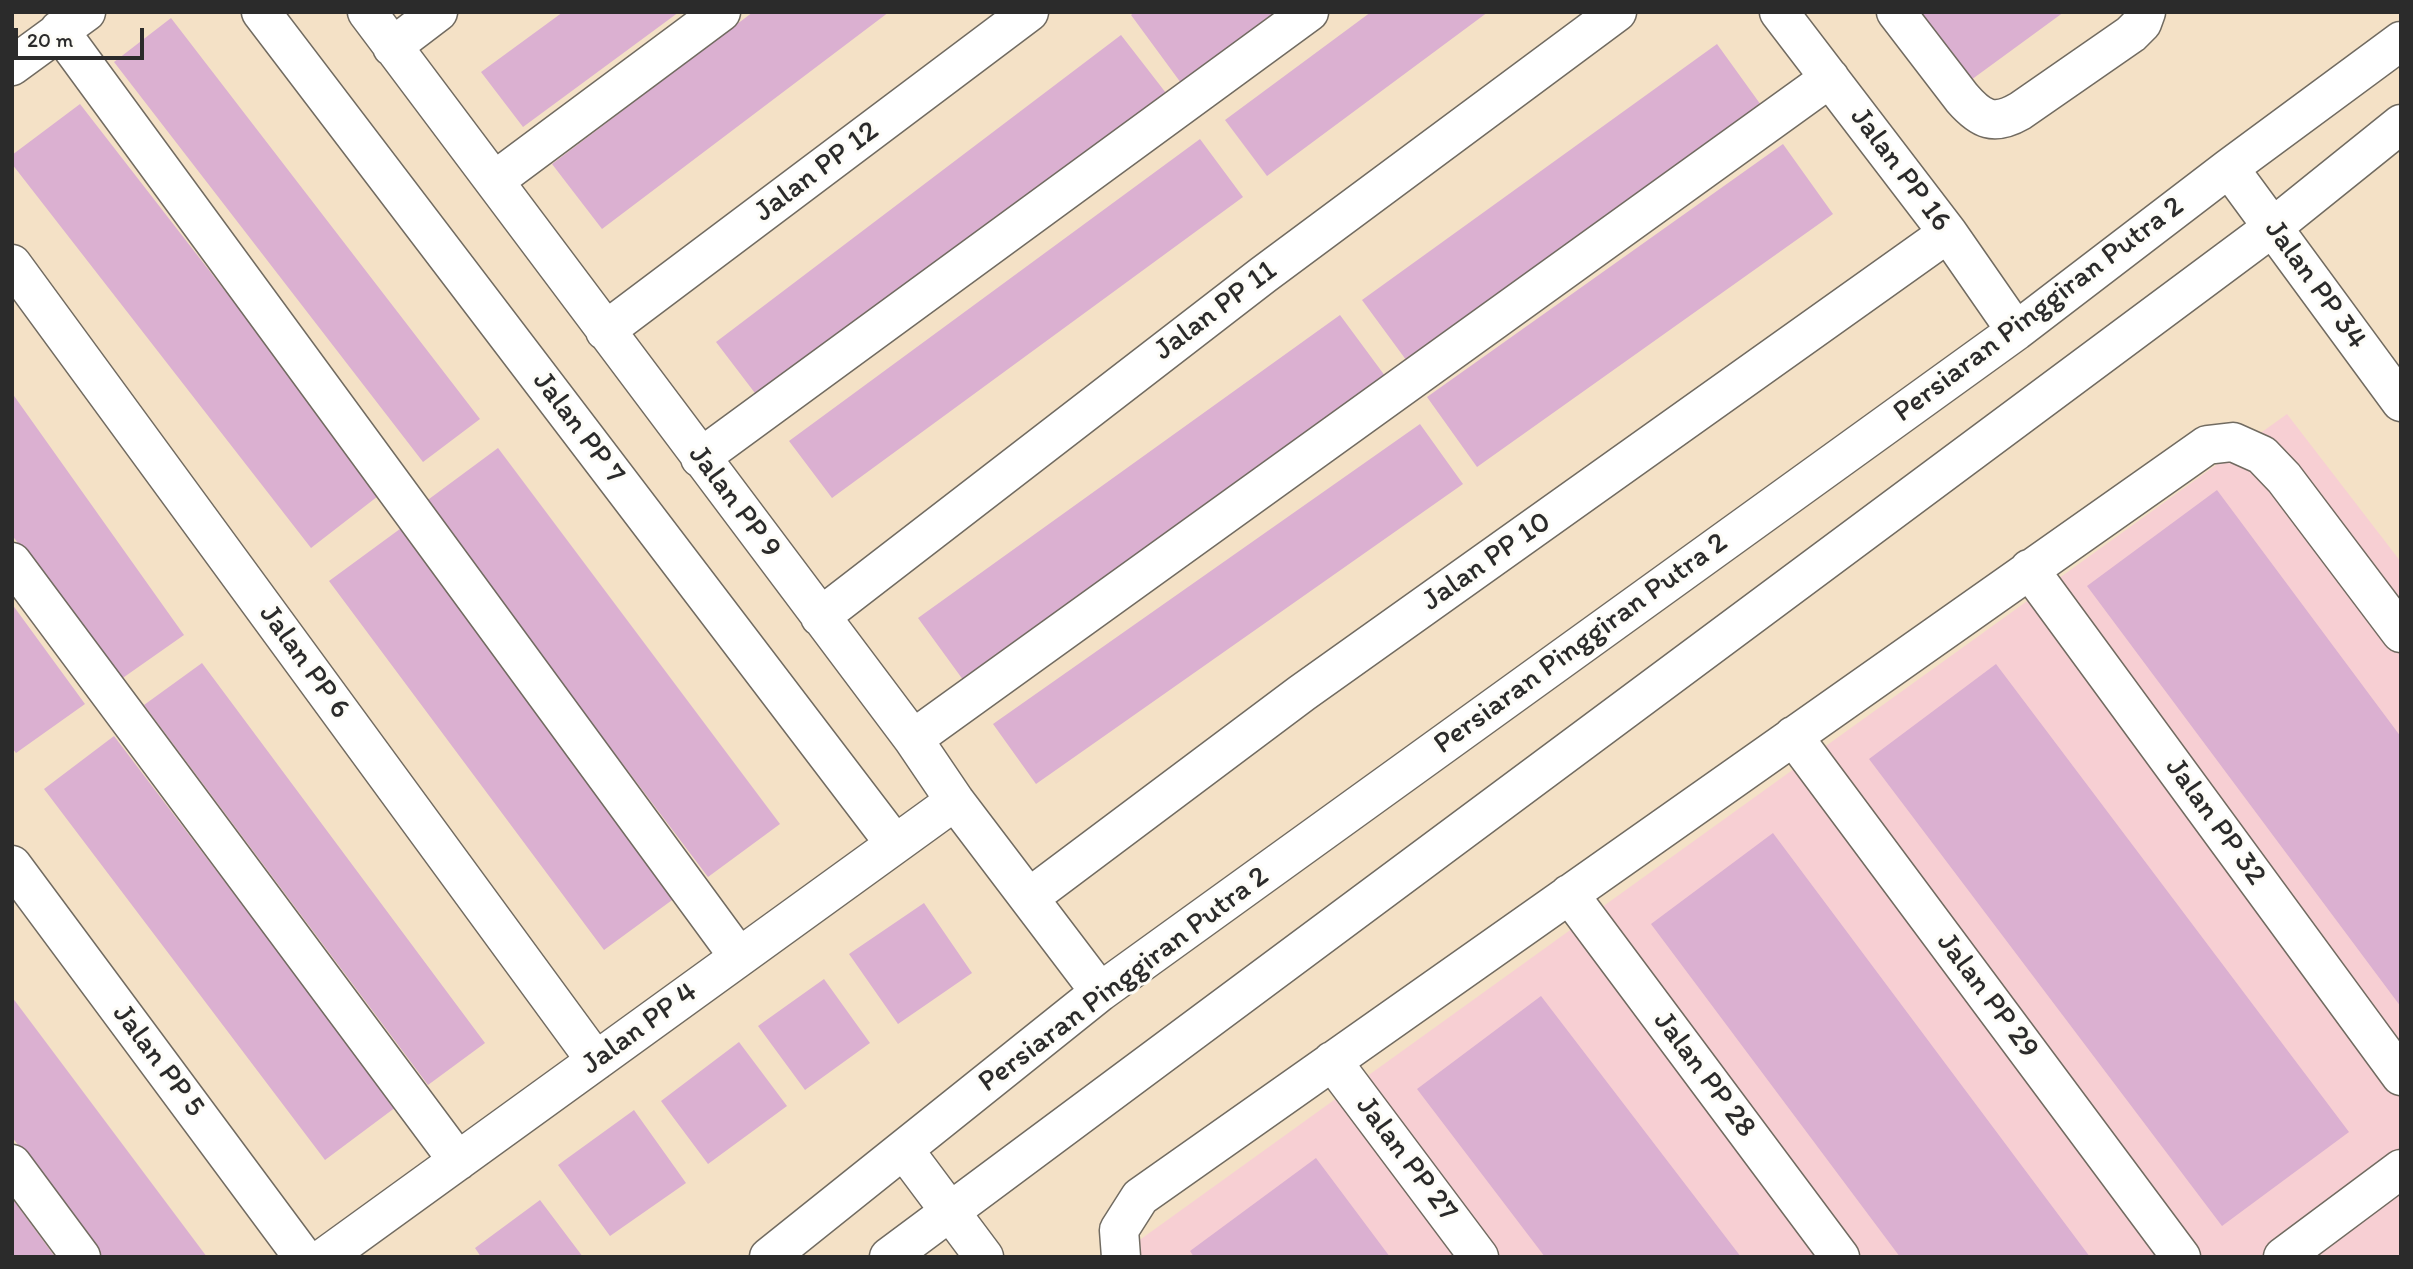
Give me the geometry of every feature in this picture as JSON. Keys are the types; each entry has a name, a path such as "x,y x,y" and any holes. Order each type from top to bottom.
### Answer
{"street":[{"name":"Jalan PP 7","path":"261,12 895,844"},
{"name":"Jalan PP 9","path":"367,12 1100,992"},
{"path":"392,47 438,12"},
{"path":"495,181 721,12"},
{"name":"Jalan PP 12","path":"605,331 1029,12"},
{"path":"700,458 1309,12"},
{"name":"Jalan PP 11","path":"820,617 1263,275 1617,12"},
{"name":"Jalan PP 16","path":"1779,12 1948,233 2017,331"},
{"path":"1896,12 1973,111 1990,120 2007,118 2020,111 2131,34 2142,23 2147,12"},
{"path":"12,66 72,21 739,957"},
{"name":"Persiaran Pinggiran Putra 2","path":"769,1257 1100,992 2017,331 2229,167 2401,41"},
{"path":"913,739 1830,78"},
{"path":"889,1257 2273,228 2401,124"},
{"name":"Jalan PP 34","path":"2229,167 2401,402"},
{"name":"Jalan PP 10","path":"1030,897 1303,693 1948,233"},
{"name":"Jalan PP 6","path":"12,264 596,1060"},
{"path":"1121,1257 1119,1230 1139,1197 2207,445 2233,442 2262,455 2284,478 2401,633"},
{"path":"12,562 458,1161"},
{"name":"Jalan PP 32","path":"2029,569 2401,1076"},
{"name":"Jalan PP 29","path":"1793,736 2181,1257"},
{"name":"Jalan PP 4","path":"325,1257 955,800"},
{"name":"Jalan PP 5","path":"12,865 303,1257"},
{"name":"Jalan PP 28","path":"1569,894 1840,1257"},
{"name":"Jalan PP 27","path":"1332,1061 1479,1257"},
{"path":"904,1150 984,1257"},
{"path":"12,1164 81,1257"},
{"path":"2283,1257 2401,1169"}],"shaded area":[{"path":"2287,414 2401,562 2401,1257 1116,1257"}],"building":[{"path":"563,12 679,12 523,127 481,72"},
{"path":"753,12 889,12 602,229 552,164"},
{"path":"1135,12 1279,12 1181,83 1131,15"},
{"path":"1371,12 1488,12 1267,176 1225,120"},
{"path":"1921,12 2064,12 1971,80"},
{"path":"171,18 480,419 423,462 114,62"},
{"path":"1121,35 1166,93 761,401 716,342"},
{"path":"1717,44 1766,112 1412,368 1362,300"},
{"path":"80,104 382,493 311,548 12,164 12,155"},
{"path":"1200,139 1243,197 832,498 789,441"},
{"path":"1783,144 1833,214 1477,467 1427,397"},
{"path":"1340,315 1391,384 969,688 918,618"},
{"path":"12,393 184,635 117,682 12,535"},
{"path":"1420,424 1463,484 1036,784 993,724"},
{"path":"498,448 780,824 708,877 425,502"},
{"path":"2217,490 2401,737 2401,1007 2087,586"},
{"path":"404,526 679,895 604,950 329,581"},
{"path":"12,604 85,704 16,753 12,748"},
{"path":"202,663 485,1043 428,1085 144,705"},
{"path":"1996,664 2349,1132 2222,1226 1869,759"},
{"path":"114,736 396,1107 325,1160 44,789"},
{"path":"1773,833 2090,1257 1900,1257 1651,924"},
{"path":"924,903 972,973 898,1024 849,954"},
{"path":"824,979 870,1043 805,1090 758,1026"},
{"path":"1541,996 1741,1257 1545,1257 1417,1089"},
{"path":"12,997 207,1257 102,1257 12,1137"},
{"path":"739,1042 787,1106 708,1164 661,1101"},
{"path":"634,1110 686,1183 610,1236 558,1165"},
{"path":"1316,1158 1390,1257 1194,1257 1190,1251"},
{"path":"12,1198 42,1239 55,1257 12,1257"},
{"path":"540,1200 583,1257 481,1257 475,1248"}]}
